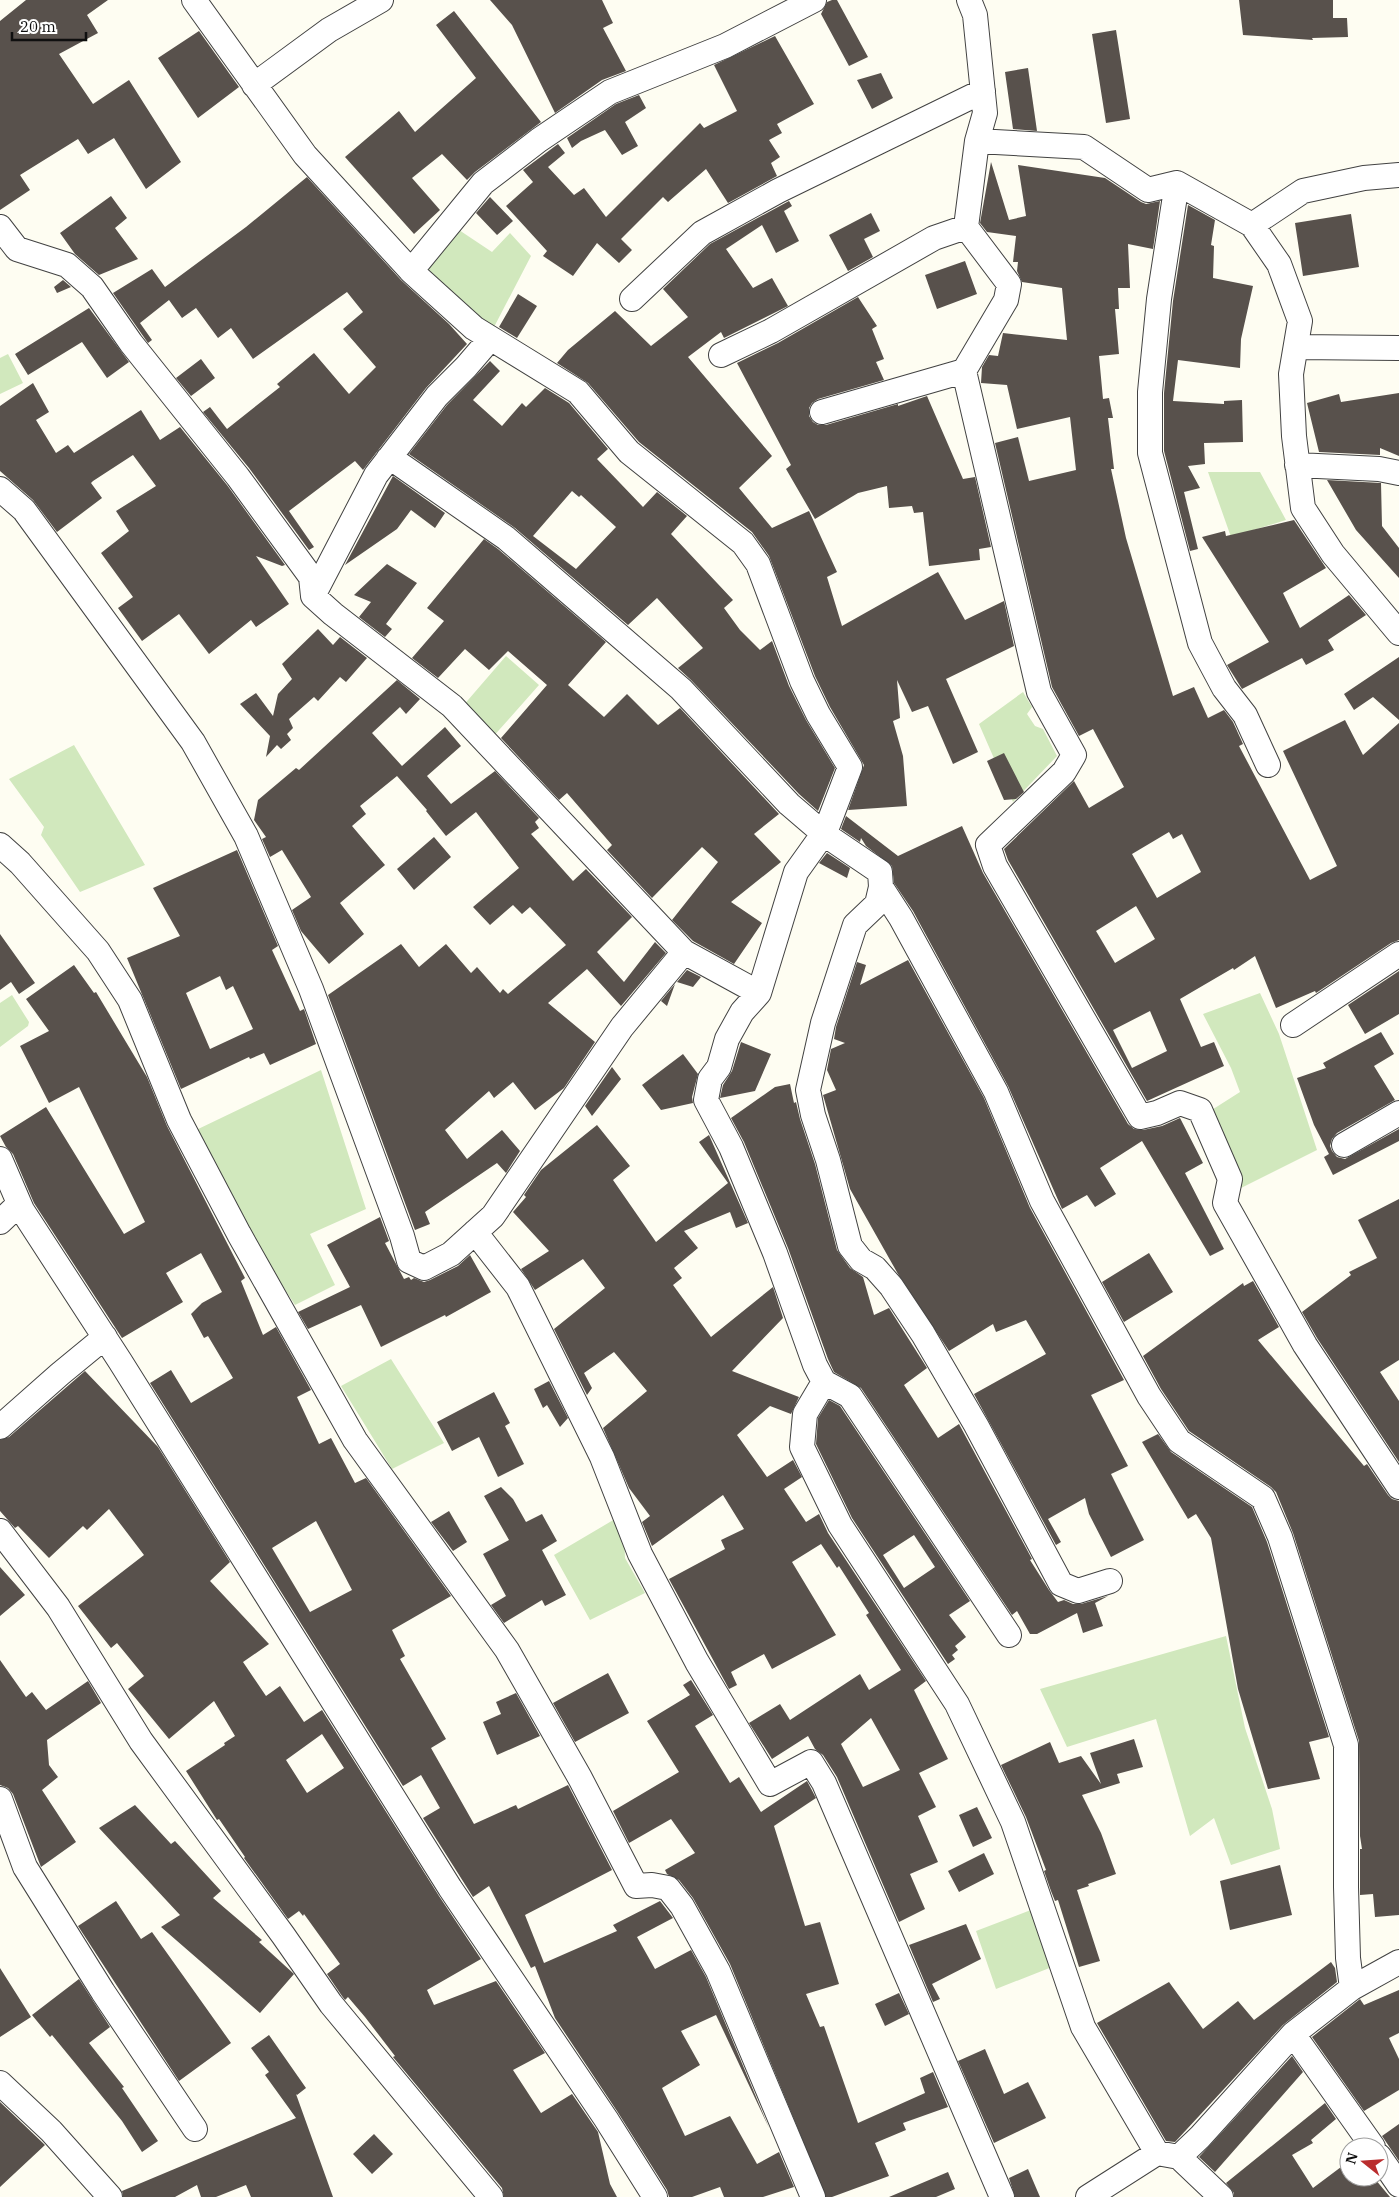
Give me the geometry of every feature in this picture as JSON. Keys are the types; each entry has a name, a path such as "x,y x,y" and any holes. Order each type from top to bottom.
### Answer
{"street":[{"path":"194,0 305,155 411,271 474,328 578,392 629,452 743,543 758,564 802,681 818,714 850,767 824,834 796,872 759,993 742,1012 727,1039 719,1067 710,1079 706,1100 731,1147 775,1253 815,1365 824,1382 850,1396 1009,1634"},
{"path":"254,85 329,30 381,0"},
{"path":"411,271 483,183 547,134 610,92 725,46 814,0"},
{"path":"822,412 964,370 1006,300 1009,284 966,227 977,141 985,113 975,15 969,0"},
{"path":"632,299 702,233 778,191 983,91"},
{"path":"977,141 1084,147 1148,190 1177,183 1252,225 1279,264 1300,321 1291,374 1294,436 1303,508 1333,554 1399,632"},
{"path":"1252,225 1303,191 1364,178 1399,175"},
{"path":"1177,183 1158,299 1150,392 1150,453 1200,643 1224,688 1245,715 1268,765"},
{"path":"0,227 17,249 67,265 92,287 131,343 238,477 311,577 313,596 333,614 452,706 684,952 759,993"},
{"path":"721,356 771,331 934,238 966,227"},
{"path":"313,596 376,475 437,396 490,338"},
{"path":"1296,347 1399,348"},
{"path":"964,370 1039,692 1074,755 1064,772 988,845 994,866 1140,1117 1157,1113 1180,1103 1200,1110 1230,1179 1225,1203 1305,1345 1399,1487"},
{"path":"388,459 398,463 513,544 681,689 789,804 824,834 880,872 881,887 878,904 855,925 823,1023 808,1090 813,1115 828,1160 850,1246 861,1260 875,1268 891,1286 923,1334 976,1425 1061,1584 1078,1591 1110,1580"},
{"path":"1297,466 1379,469 1399,473"},
{"path":"0,489 24,510 193,742 246,836 311,989 402,1236 409,1262 424,1268 451,1254 493,1216 622,1027 684,952"},
{"path":"0,845 20,863 98,951 130,1000 178,1120 239,1234 351,1431 441,1560 507,1650 580,1778 636,1886 652,1885 668,1888 682,1906 718,1972 813,2197"},
{"path":"881,887 901,918 996,1092 1042,1200 1150,1396 1179,1441 1263,1498 1280,1537 1346,1745 1346,1887 1348,1958 1352,1988"},
{"path":"1292,1026 1399,954"},
{"path":"1344,1145 1399,1113"},
{"path":"0,1159 19,1204 105,1337 450,1888 606,2119 656,2197"},
{"path":"0,1222 19,1204"},
{"path":"475,1232 518,1287 602,1457 640,1554 697,1662 770,1784 811,1762 824,1783 1002,2197"},
{"path":"0,1426 105,1337"},
{"path":"824,1382 804,1414 802,1447 840,1524 957,1704 1013,1822 1083,2027 1168,2155 1221,2197"},
{"path":"0,1531 58,1607 141,1741 331,2004 491,2197"},
{"path":"0,1799 25,1868 103,1992 195,2129"},
{"path":"1088,2197 1200,2137 1293,2034 1352,1988 1399,1962"},
{"path":"1293,2034 1366,2137"},
{"path":"0,2083 51,2131 110,2197"},
{"path":"1389,2170 1399,2185"}],"green space":[{"path":"459,230 492,252 510,233 531,256 493,329 425,275 426,265"},
{"path":"8,354 23,383 0,394 0,358"},
{"path":"1208,472 1260,472 1286,520 1231,537"},
{"path":"506,656 539,685 491,739 462,707"},
{"path":"1023,692 1032,707 1027,714 1035,726 1043,729 1057,756 1013,802 979,724"},
{"path":"74,745 145,865 80,892 41,835 44,827 9,779"},
{"path":"1260,993 1279,1034 1317,1150 1239,1189 1207,1113 1240,1092 1231,1068 1203,1014"},
{"path":"12,995 29,1022 28,1026 0,1047 0,1003"},
{"path":"321,1070 366,1209 310,1234 335,1285 295,1305 244,1226 194,1131"},
{"path":"391,1359 444,1443 392,1469 341,1386"},
{"path":"615,1519 624,1533 625,1558 645,1593 590,1620 554,1555"},
{"path":"1226,1636 1245,1728 1272,1809 1280,1849 1231,1865 1214,1818 1190,1836 1156,1719 1067,1747 1040,1689"},
{"path":"1036,1908 1057,1965 996,1989 976,1931"}],"building":[{"path":"26,0 108,0 87,15 98,33 59,54 93,104 129,80 181,162 146,189 114,138 88,154 78,139 20,175 30,190 0,210 0,21"},
{"path":"490,0 602,0 613,23 603,28 626,71 602,80 555,113 512,25"},
{"path":"837,0 868,57 849,66 821,14 827,2"},
{"path":"1239,0 1333,0 1333,18 1347,18 1348,37 1312,38 1313,40 1243,35"},
{"path":"454,11 541,122 467,180 442,154 412,178 440,210 414,234 345,157 399,111 415,132 476,78 436,25"},
{"path":"1116,30 1130,119 1106,123 1092,34"},
{"path":"199,31 239,87 198,118 158,58"},
{"path":"775,36 814,104 777,124 782,133 769,140 780,157 771,163 777,176 728,203 706,169 668,202 663,197 621,239 632,250 619,263 597,243 573,276 543,256 547,251 506,206 533,182 523,170 558,144 565,153 548,167 574,195 584,188 606,217 700,123 704,128 737,111 714,65"},
{"path":"1028,68 1037,131 1013,129 1005,72"},
{"path":"881,73 893,98 872,109 857,80"},
{"path":"639,95 646,108 625,122 638,146 622,155 605,130 581,141 572,148 567,138 616,104"},
{"path":"991,162 1009,220 1026,216 1018,165 1105,178 1141,202 1146,204 1160,201 1153,249 1128,244 1130,288 1118,288 1119,309 1115,309 1119,354 1099,356 1103,399 1109,398 1113,418 1108,418 1114,469 1111,469 1126,538 1173,696 1194,687 1208,718 1224,710 1233,722 1243,744 1239,746 1310,880 1337,866 1283,751 1345,720 1363,755 1399,723 1399,940 1391,943 1316,993 1315,991 1276,1008 1255,956 1234,970 1233,968 1180,999 1201,1047 1214,1042 1224,1066 1147,1101 1008,860 1004,849 1074,781 1089,808 1124,787 1093,729 1079,736 1052,687 995,443 1018,437 1029,481 1076,470 1070,417 1017,429 1007,385 981,383 982,367 989,355 998,356 1003,333 1067,340 1062,288 1022,282 1017,271 1018,262 1013,262 1016,236 987,232 980,223","holes":["1169,832 1173,839 1182,834 1201,872 1157,898 1132,854","1136,906 1155,939 1115,963 1096,931","1150,1011 1167,1051 1132,1068 1113,1030"]},
{"path":"307,177 401,280 449,324 467,344 426,388 363,470 355,461 289,511 314,547 309,550 249,468 203,412 210,407 227,429 280,387 277,384 314,353 349,394 376,367 343,329 363,312 347,292 253,359 231,328 218,338 196,308 182,318 169,300 140,323 152,340 148,343 113,293 152,269 165,287 246,227"},
{"path":"111,196 127,218 115,228 138,259 99,275 75,254 60,233"},
{"path":"490,197 513,221 497,235 476,213"},
{"path":"789,201 792,206 784,211 799,241 776,253 762,225 726,249 753,288 772,278 788,306 724,338 721,332 688,357 772,456 739,488 772,528 809,511 837,572 827,577 842,626 938,572 965,620 1004,601 1014,646 946,679 978,752 953,764 928,706 912,712 897,680 900,718 893,721 903,756 907,806 848,810 864,765 830,707 815,676 769,556 752,532 639,442 588,383 557,363 568,350 615,311 651,346 688,317 663,289 710,244"},
{"path":"1188,205 1215,220 1211,245 1214,246 1213,278 1253,286 1241,339 1240,368 1178,360 1173,401 1224,404 1224,401 1242,400 1243,442 1204,443 1205,464 1188,466 1200,488 1184,492 1198,549 1190,551 1164,451 1164,393 1173,301"},
{"path":"871,213 880,231 864,239 873,257 848,271 829,235"},
{"path":"1351,214 1359,267 1303,276 1295,223"},
{"path":"965,261 977,294 937,309 925,275"},
{"path":"63,280 71,287 57,293 54,287"},
{"path":"518,294 537,306 517,338 499,327"},
{"path":"858,297 877,326 872,329 884,359 876,362 884,380 818,399 809,408 809,416 818,425 826,425 898,404 898,406 927,396 963,479 975,477 991,547 979,549 980,560 929,566 923,512 914,513 912,506 889,508 887,486 858,493 815,519 786,469 791,465 737,363 778,343"},
{"path":"89,308 129,362 107,378 82,342 28,375 15,354"},
{"path":"201,359 215,378 191,396 176,378"},
{"path":"490,361 500,371 473,400 502,426 522,403 526,407 545,388 569,403 608,449 597,459 643,507 657,492 687,516 671,534 733,600 724,608 740,630 760,650 772,641 789,686 806,720 835,768 818,811 799,794 678,668 703,648 657,598 628,625 515,528 409,454 447,405","holes":["572,491 579,497 581,495 616,527 576,569 533,536"]},
{"path":"33,383 49,412 36,420 56,453 68,445 74,453 141,410 160,440 180,427 227,485 285,565 282,566 256,556 289,604 256,627 251,620 209,654 179,614 142,641 118,608 133,597 101,553 129,531 116,511 156,486 133,455 91,483 102,498 57,532 33,500 0,471 0,406"},
{"path":"1399,393 1399,456 1380,448 1380,455 1319,452 1307,403 1339,394 1341,402"},
{"path":"393,476 445,513 435,528 411,510 397,529 345,565"},
{"path":"1327,480 1381,483 1382,526 1399,548 1399,578 1356,530"},
{"path":"1294,520 1326,568 1283,593 1300,628 1349,595 1366,615 1328,640 1334,650 1306,665 1302,658 1242,689 1227,665 1269,642 1202,537 1225,531 1226,536"},
{"path":"484,539 606,642 568,685 604,717 627,694 658,725 680,708 779,814 754,834 781,862 731,902 762,923 734,964 693,941 672,920 718,862 702,847 652,898 607,850 612,845 567,793 559,800 501,738 547,685 508,651 489,670 465,649 438,678 412,658 444,621 427,608"},
{"path":"387,564 417,583 386,624 392,629 385,637 359,617 371,602 354,595"},
{"path":"318,629 333,645 340,637 367,658 346,682 340,677 318,701 314,697 289,719 293,728 287,734 291,740 281,749 277,745 266,757 270,736 240,704 256,693 273,716 278,694 292,679 282,664"},
{"path":"1399,657 1399,720 1373,697 1354,710 1344,694"},
{"path":"397,680 420,699 406,714 400,707 372,733 402,766 445,727 461,746 427,776 451,804 495,771 539,818 535,822 539,828 531,834 573,881 586,869 632,917 597,952 624,982 655,942 666,953 621,1006 587,969 548,1003 595,1042 564,1088 535,1110 513,1082 494,1098 489,1091 445,1130 467,1159 502,1130 520,1151 506,1173 497,1163 425,1212 430,1224 415,1230 328,995 401,944 419,967 446,944 471,973 477,967 500,993 503,989 508,994 566,945 530,907 522,914 513,905 490,925 473,907 519,868 476,812 446,836 427,810 397,776 360,806 366,814 352,826 385,865 340,903 364,934 329,964 301,931 292,910 311,897 282,850 270,857 262,839 266,837 254,820 258,800 296,768 299,770"},
{"path":"1004,753 1024,792 1016,799 1004,800 987,761"},
{"path":"846,816 898,856 962,826 983,873 1128,1124 1134,1129 1143,1130 1162,1126 1180,1118 1203,1163 1185,1173 1224,1249 1210,1256 1142,1141 1100,1168 1116,1194 1095,1207 1087,1195 1062,1209 1008,1086 913,911 894,883 892,866 866,846 861,838 860,842 841,829"},
{"path":"434,837 451,857 414,890 397,869"},
{"path":"237,850 278,946 272,950 300,1011 304,1009 316,1044 270,1065 264,1053 250,1059 249,1057 181,1089 127,958 180,936 153,888","holes":["220,976 226,990 233,986 253,1029 210,1049 186,993"]},
{"path":"827,853 850,868 847,878 819,863"},
{"path":"0,934 35,983 19,994 11,982 0,990"},
{"path":"908,960 984,1098 1030,1208 1124,1380 1091,1395 1128,1466 1111,1474 1144,1540 1111,1557 1089,1514 1085,1498 1048,1519 1061,1542 1056,1545 974,1394 1046,1354 1026,1320 996,1332 993,1324 949,1351 898,1274 850,1189 823,1095 836,1090 827,1070 831,1049 845,1043 834,1039 836,1027 857,962 866,965 860,985"},
{"path":"74,965 94,993 96,992 147,1077 167,1126 245,1278 241,1281 263,1335 276,1327 311,1390 297,1397 319,1444 331,1438 355,1483 366,1478 451,1596 392,1630 405,1656 400,1659 446,1739 431,1748 474,1824 516,1805 518,1809 568,1785 612,1870 525,1915 544,1963 617,1931 613,1925 660,1901 673,1918 637,1937 655,1969 691,1950 706,1977 769,2128 716,2015 681,2031 700,2065 662,2088 685,2136 730,2116 757,2164 779,2152 794,2187 763,2197 724,2197 720,2187 692,2197 669,2197 667,2190 617,2111 555,2018 535,1966 531,1968 489,1886 473,1897 423,1818 440,1808 421,1775 403,1786 150,1383 171,1370 191,1403 233,1378 208,1336 204,1338 191,1314 202,1303 222,1292 201,1253 166,1273 183,1302 122,1338 34,1203 13,1154 6,1147 0,1136 46,1107 124,1234 145,1222 79,1087 49,1103 20,1046 49,1031 26,999","holes":["316,1521 352,1590 310,1612 272,1548"]},
{"path":"687,970 701,977 693,987 677,982"},
{"path":"1399,971 1399,1014 1365,1034 1348,1005"},
{"path":"675,984 667,1006 661,1001"},
{"path":"1381,1032 1394,1054 1374,1066 1395,1100 1337,1133 1332,1139 1330,1146 1337,1157 1345,1159 1399,1129 1399,1141 1333,1175 1324,1157 1329,1154 1314,1125 1297,1078 1326,1068 1323,1063"},
{"path":"741,1042 771,1054 755,1091 720,1098 723,1085 732,1071"},
{"path":"683,1054 698,1074 692,1097 693,1103 661,1110 642,1085"},
{"path":"612,1067 621,1079 592,1116 585,1106"},
{"path":"790,1084 794,1103 796,1102 815,1164 837,1250 850,1268 863,1277 874,1315 889,1308 927,1368 904,1385 938,1438 959,1424 1032,1559 1030,1560 1058,1602 1064,1600 1073,1604 1081,1604 1108,1596 1095,1603 1103,1626 1083,1633 1077,1613 1037,1634 1030,1634 1017,1611 1012,1615 861,1388 834,1372 788,1248 744,1142 731,1118 775,1087"},
{"path":"597,1125 630,1166 613,1180 656,1242 728,1183 699,1142 709,1135 748,1223 736,1228 730,1212 684,1231 698,1248 674,1268 682,1278 673,1285 711,1337 773,1287 783,1318 732,1371 799,1397 791,1414 770,1406 737,1435 767,1477 793,1460 802,1477 784,1489 806,1522 819,1514 828,1533 926,1681 914,1690 948,1759 919,1773 936,1807 918,1816 938,1862 910,1874 925,1909 899,1922 837,1777 823,1755 815,1749 808,1736 772,1759 749,1723 780,1704 790,1720 860,1674 869,1690 901,1670 866,1615 869,1613 839,1566 837,1568 821,1544 792,1562 836,1635 772,1669 764,1654 731,1672 737,1685 729,1689 669,1579 725,1549 721,1540 744,1529 723,1495 652,1546 642,1522 650,1516 629,1488 603,1428 647,1391 614,1352 584,1373 592,1388 587,1395 554,1329 605,1288 583,1259 535,1290 521,1269 549,1251 513,1212 526,1197 524,1195 541,1170","holes":["871,1718 900,1770 863,1787 841,1744"]},
{"path":"1399,1199 1399,1360 1380,1372 1399,1401 1399,1462 1317,1338 1302,1312 1351,1275 1349,1272 1377,1258 1358,1220"},
{"path":"380,1217 389,1241 385,1243 404,1279 409,1277 411,1280 414,1278 424,1282 430,1280 458,1266 470,1255 491,1292 446,1317 445,1315 381,1347 361,1305 308,1329 298,1312 350,1287 327,1245"},
{"path":"1149,1253 1173,1292 1124,1322 1102,1282"},
{"path":"1253,1281 1279,1327 1258,1340 1364,1466 1367,1464 1388,1495 1392,1499 1399,1501 1399,1915 1375,1917 1373,1894 1360,1895 1360,1849 1362,1849 1360,1836 1359,1741 1293,1533 1276,1492 1189,1431 1161,1389 1143,1356 1243,1283 1244,1286"},
{"path":"85,1371 158,1447 230,1562 210,1581 269,1644 243,1662 266,1696 280,1686 304,1722 322,1710 481,1959 427,1990 434,2005 496,1981 545,2053 513,2070 541,2113 572,2094 598,2132 610,2184 617,2197 504,2197 502,2188 393,2057 395,2056 365,2017 348,1997 345,2000 327,1974 340,1964 304,1914 303,1916 299,1911 288,1919 244,1858 219,1819 217,1820 186,1771 225,1745 224,1743 235,1736 214,1701 169,1739 128,1689 144,1676 117,1643 111,1648 78,1606 144,1555 109,1509 87,1530 83,1526 49,1558 18,1526 15,1528 0,1511 0,1440 9,1437","holes":["322,1734 344,1768 307,1793 286,1760"]},
{"path":"549,1381 568,1418 560,1427 547,1405 543,1408 534,1389"},
{"path":"494,1392 510,1423 505,1426 524,1464 498,1477 479,1437 452,1451 437,1422"},
{"path":"829,1400 840,1406 970,1601 949,1615 966,1637 955,1646 958,1650 952,1655 955,1659 948,1664 852,1518 816,1444 818,1418","holes":["914,1535 935,1567 904,1588 883,1555"]},
{"path":"1158,1434 1171,1452 1252,1507 1267,1542 1329,1737 1309,1742 1320,1779 1268,1789 1238,1689 1211,1538 1196,1514 1188,1519 1142,1442"},
{"path":"501,1487 513,1499 526,1522 542,1514 557,1541 542,1550 566,1595 545,1606 542,1600 504,1623 491,1605 506,1596 483,1554 509,1540 484,1496"},
{"path":"449,1511 467,1542 453,1551 431,1522"},
{"path":"0,1567 25,1595 0,1616"},
{"path":"0,1660 26,1697 32,1692 46,1710 88,1681 101,1703 47,1740 49,1765 58,1777 42,1790 76,1842 41,1867 13,1794 8,1788 0,1785"},
{"path":"608,1673 629,1713 575,1742 553,1703"},
{"path":"691,1680 713,1715 695,1726 730,1783 739,1777 761,1812 807,1781 816,1798 774,1826 805,1926 820,1922 839,1984 806,1994 820,2027 824,2026 858,2123 925,2093 920,2078 933,2072 948,2107 903,2123 906,2130 875,2143 889,2176 832,2197 826,2197 730,1964 693,1898 679,1880 667,1874 665,1870 695,1853 671,1819 629,1843 613,1811 679,1772 647,1721 690,1695 683,1685"},
{"path":"516,1693 540,1736 497,1755 483,1722 501,1714 496,1702"},
{"path":"1134,1739 1143,1767 1117,1774 1120,1783 1082,1795 1101,1833 1116,1874 1077,1890 1100,1961 1079,1967 1058,1900 1055,1901 1051,1891 1044,1871 1046,1870 1026,1817 1001,1765 1050,1742 1059,1763 1081,1756 1101,1784 1090,1753"},
{"path":"135,1805 171,1844 175,1841 221,1891 213,1898 262,1940 259,1942 294,1974 260,2013 161,1927 180,1915 99,1828"},
{"path":"977,1807 992,1838 973,1847 959,1815"},
{"path":"984,1853 994,1874 959,1892 948,1871"},
{"path":"1280,1865 1292,1915 1230,1930 1220,1881"},
{"path":"116,1901 141,1939 152,1932 231,2043 179,2081 78,1926"},
{"path":"966,1924 981,1959 932,1984 940,1999 933,2002 909,1945"},
{"path":"1331,1962 1335,1968 1337,1982 1283,2025 1175,2142 1166,2141 1097,2023 1169,1982 1203,2029 1238,2001 1254,2020"},
{"path":"0,1968 31,2017 0,2037"},
{"path":"79,1979 110,2027 89,2043 124,2087 122,2088 158,2141 142,2152 122,2121 52,2035 50,2037 32,2015"},
{"path":"1399,1990 1399,2033 1389,2038 1399,2059 1399,2090 1364,2111 1312,2037 1360,1999 1364,2005"},
{"path":"899,1993 909,2014 885,2026 875,2004"},
{"path":"269,2035 306,2088 296,2094 333,2197 251,2197 246,2185 216,2197 201,2197 197,2185 175,2197 123,2197 122,2191 296,2118 265,2075 269,2072 251,2048"},
{"path":"985,2049 1004,2094 1028,2082 1046,2118 994,2143 958,2061"},
{"path":"1292,2056 1303,2072 1215,2172 1199,2157"},
{"path":"0,2102 45,2145 0,2187"},
{"path":"1325,2103 1336,2119 1311,2140 1313,2143 1292,2155 1313,2188 1339,2168 1339,2187 1382,2187 1390,2197 1234,2197 1234,2193 1226,2183"},
{"path":"1399,2124 1399,2161 1389,2146 1389,2137 1382,2136"},
{"path":"374,2134 393,2154 372,2174 353,2154"},
{"path":"1028,2169 1040,2197 1015,2197 1009,2178"},
{"path":"948,2172 955,2189 936,2197 889,2197"}]}
